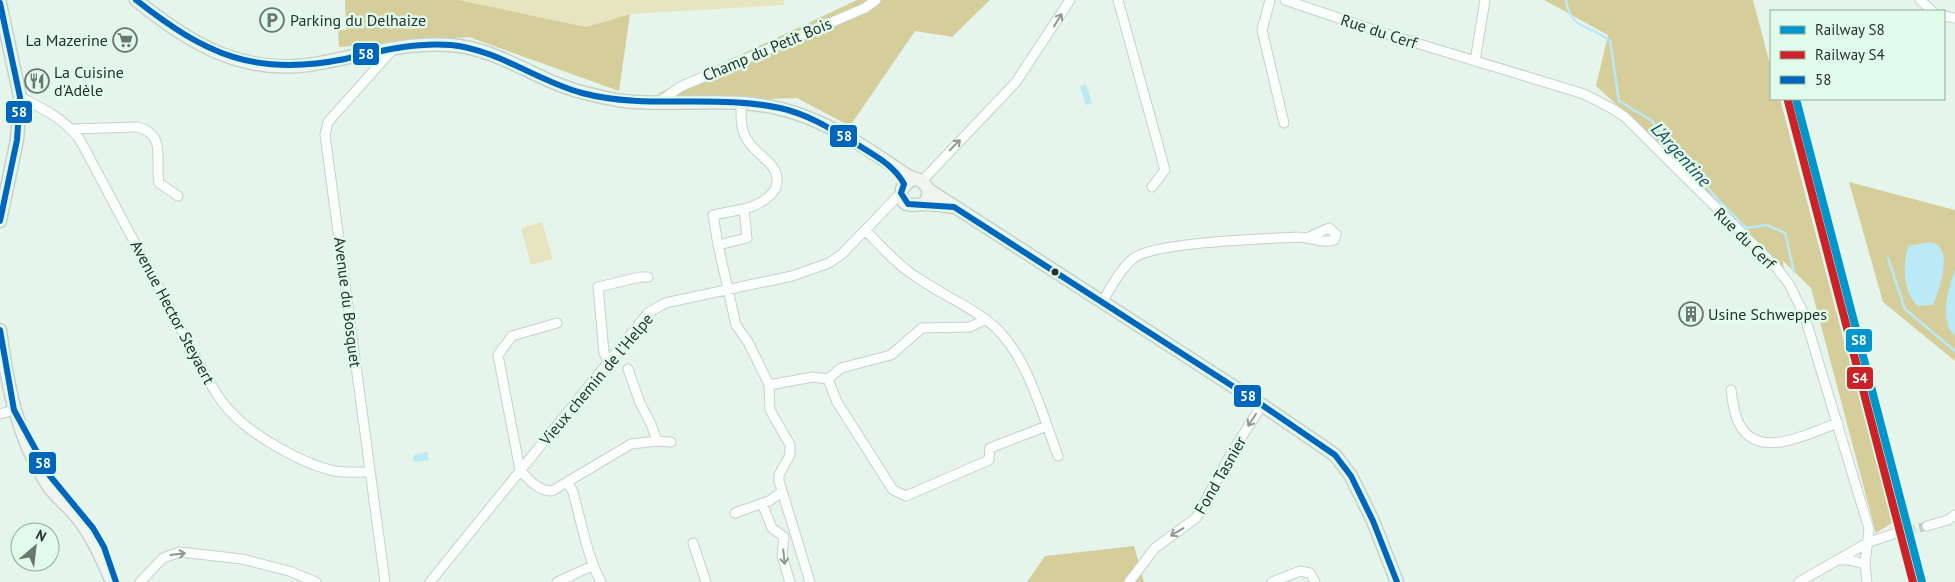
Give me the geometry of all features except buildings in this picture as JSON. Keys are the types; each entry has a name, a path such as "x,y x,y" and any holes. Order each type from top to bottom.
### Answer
{"main road":[{"path":"136,0 159,19 197,44 221,55 256,64 275,66 316,64 394,48 430,44 478,50 581,92 633,102 741,104 780,108 823,124 886,163 927,200 924,204"},
{"path":"0,3 20,97 17,140 0,221"},
{"path":"913,189 912,206 924,204 954,207"},
{"path":"913,189 954,207 1262,404 1335,455 1351,476 1373,520 1397,582"},
{"path":"0,330 14,410 38,470 50,488 89,534 114,582"}],"street":[{"name":"Champ du Petit Bois","path":"659,102 680,87 865,8 876,0"},
{"name":"Vieux chemin de l'Helpe","path":"430,582 608,361 641,321 655,308 682,298 792,276 817,268 842,254 886,208 913,189 1016,82 1070,0"},
{"path":"1118,0 1165,170 1152,187"},
{"path":"1270,0 1262,30 1284,123"},
{"name":"Rue du Cerf","path":"1285,0 1584,94 1613,108 1625,117 1763,254 1789,284 1797,298 1838,423 1869,529 1865,564 1867,582"},
{"path":"1475,61 1485,0"},
{"path":"1920,0 1931,10"},
{"name":"Avenue du Bosquet","path":"385,582 325,135 328,122 394,48"},
{"name":"Avenue Hector Steyaert","path":"20,97 52,114 73,129 99,174 207,378 236,418 260,435 310,463 340,472 370,472"},
{"path":"741,104 743,133 748,142 772,167 777,178 770,196 763,203 744,209 713,214 727,289 736,325 748,342 768,385 770,410 790,445 790,455 779,475 782,492 792,518 794,532 810,582"},
{"path":"73,129 136,127 146,129 156,141 159,183 178,196"},
{"path":"718,245 747,238 744,209"},
{"path":"865,230 898,264 914,276 986,319 1011,345 1022,366 1058,456"},
{"path":"1102,302 1125,267 1144,252 1163,248 1309,237"},
{"path":"608,361 604,353 598,287 640,277 648,277"},
{"path":"828,379 841,368 891,355 922,328 970,327 986,319"},
{"path":"557,323 512,336 498,355 520,470 532,484 548,491 568,483 604,458 631,444 657,441 671,442"},
{"path":"628,369 640,403 657,441"},
{"path":"768,385 813,376 828,379"},
{"path":"828,379 836,402 893,490 906,496 989,460 990,448 1047,426"},
{"path":"1731,390 1740,427 1747,435 1760,442 1774,444 1838,423"},
{"name":"Fond Tasnier","path":"1129,582 1155,548 1196,518 1232,452 1262,404"},
{"path":"0,414 14,410"},
{"path":"568,483 573,492 592,566 601,582"},
{"path":"735,512 762,503 782,492"},
{"path":"762,503 772,528 784,537"},
{"path":"1927,526 1948,520 1955,515"},
{"path":"784,537 794,532"},
{"path":"1799,582 1869,542 1894,534"},
{"path":"784,537 782,556 790,582"},
{"path":"693,543 706,582"},
{"path":"140,582 163,558 180,552 242,558 289,571 316,582"},
{"path":"1838,560 1849,560 1865,564"},
{"path":"556,582 592,566"},
{"path":"1272,582 1300,571 1310,573 1315,582"}],"shaded area":[{"path":"345,0 459,0 586,27 630,14 619,91 469,37 339,47 338,30 346,30"},
{"path":"459,0 784,0 784,5 630,14 586,27"},
{"path":"857,0 990,0 952,37 915,31 850,126 797,98 768,99 657,94"},
{"path":"1544,0 1753,0 1770,64 1770,100 1780,100 1892,523 1876,533 1811,288 1783,261 1784,272 1636,122 1596,86 1608,35"},
{"path":"1849,182 1955,210 1955,361 1883,302"},
{"path":"542,222 553,259 531,265 521,228"},
{"path":"1134,546 1144,582 1027,582 1045,556"}],"water":[{"path":"1086,84 1092,103 1086,105 1080,86"},
{"path":"1930,242 1938,245 1942,251 1944,269 1933,305 1918,306 1906,286 1906,253 1908,246"},
{"path":"1955,270 1955,336 1947,322 1946,304"},
{"path":"427,452 429,460 416,462 412,460 414,455"}],"waterway":[{"name":"L'Argentine","path":"1566,0 1568,10 1577,22 1610,41 1619,101 1651,120 1719,201 1746,228 1767,225 1785,233 1794,272"},
{"path":"1888,258 1905,309 1955,351"}],"tunnel":[{"path":"1893,534 1927,526"}],"rail line":[{"name":"S8","path":"1796,100 1922,582"},
{"name":"S4","path":"1788,101 1913,582"}],"transit line":[{"name":"58","path":"136,0 161,19 209,48 233,57 258,63 284,65 313,64 411,46 451,45 469,48 502,59 565,88 582,93 631,101 755,104 780,108 810,118 830,128 890,166 904,184 901,193 908,204 954,207 1262,405 1335,455 1351,476 1373,521 1397,582"},
{"name":"58","path":"0,3 20,97 17,140 0,221"},
{"name":"58","path":"0,330 14,410 50,476 93,528 104,547 116,582"}],"place":[{"name":"Parking du Delhaize","path":"272,20"},
{"name":"La Mazerine","path":"125,40"},
{"name":"La Cuisine d'Adèle","path":"37,81"},
{"name":"Usine Schweppes","path":"1691,314"}]}
